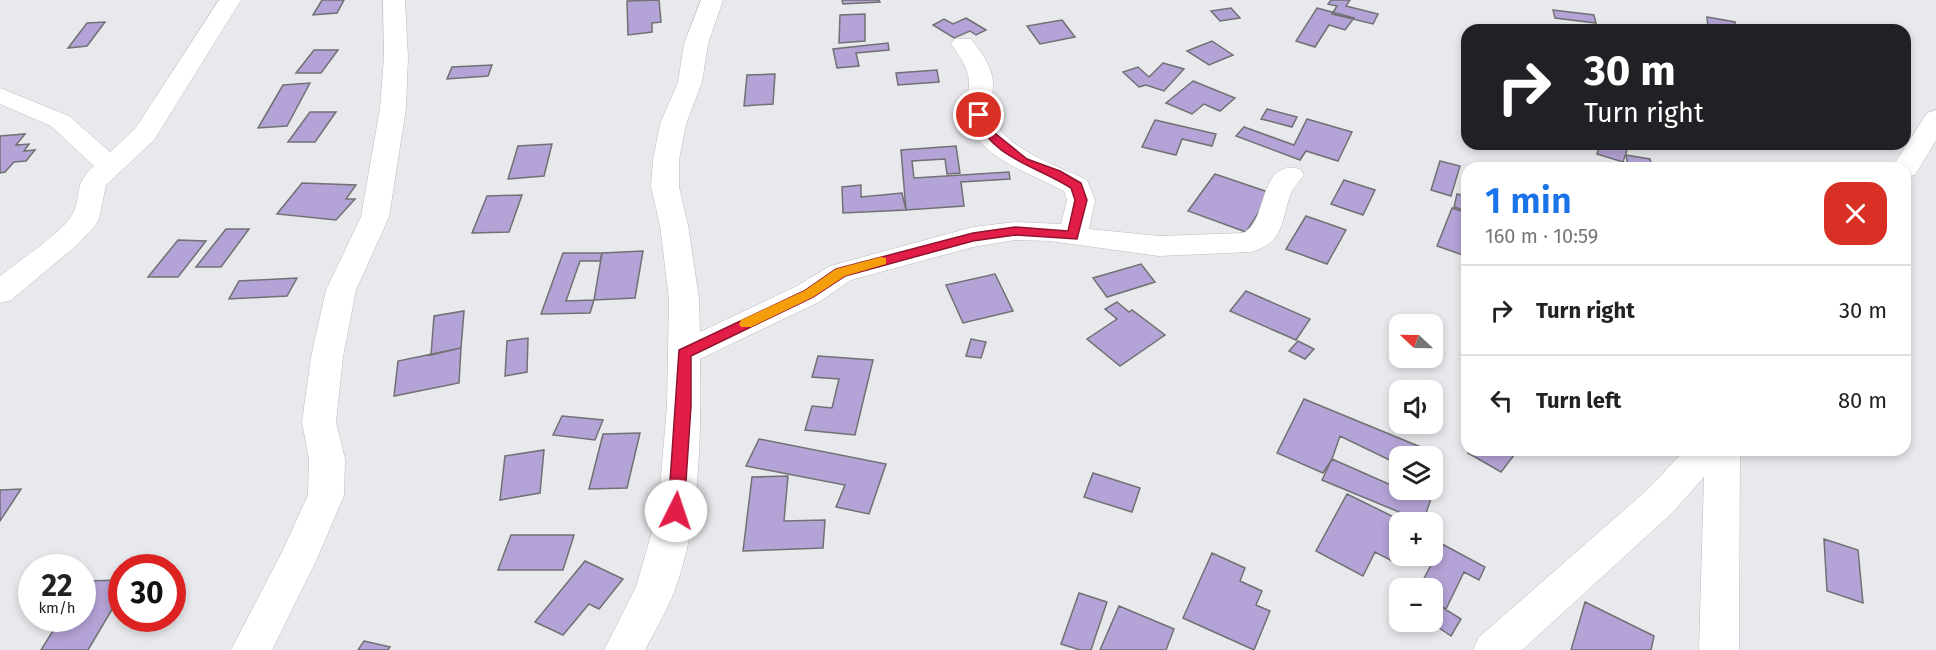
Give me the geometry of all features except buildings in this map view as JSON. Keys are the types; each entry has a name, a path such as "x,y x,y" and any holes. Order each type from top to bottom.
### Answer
{"street":[{"path":"0,292 67,238 85,219 93,182 109,165 146,134 230,0"},
{"path":"251,650 298,559 326,495 327,459 319,422 327,357 341,290 375,217 393,108 396,57 394,0"},
{"path":"624,650 655,591 676,511 684,406 684,298 674,225 665,187 666,160 673,124 690,81 696,44 712,0"},
{"path":"963,44 977,65 981,83 979,115 986,131 1023,161 1056,173 1077,186 1081,200 1073,236"},
{"path":"0,95 60,121 109,165"},
{"path":"1909,162 1936,118"},
{"path":"684,353 808,294 841,273 973,237 1015,231 1050,232 1159,246 1251,242 1266,230 1279,189 1290,175"},
{"path":"1493,650 1660,501 1701,456"},
{"path":"1719,650 1722,456"}],"slow traffic":[{"path":"746,324 808,294 841,273 881,261"}],"route":[{"path":"676,511 684,406 684,353 808,294 841,273 973,237 1015,231 1050,232 1073,236 1081,200 1077,186 1056,173 1023,161 1006,149 986,131 979,115"}]}
